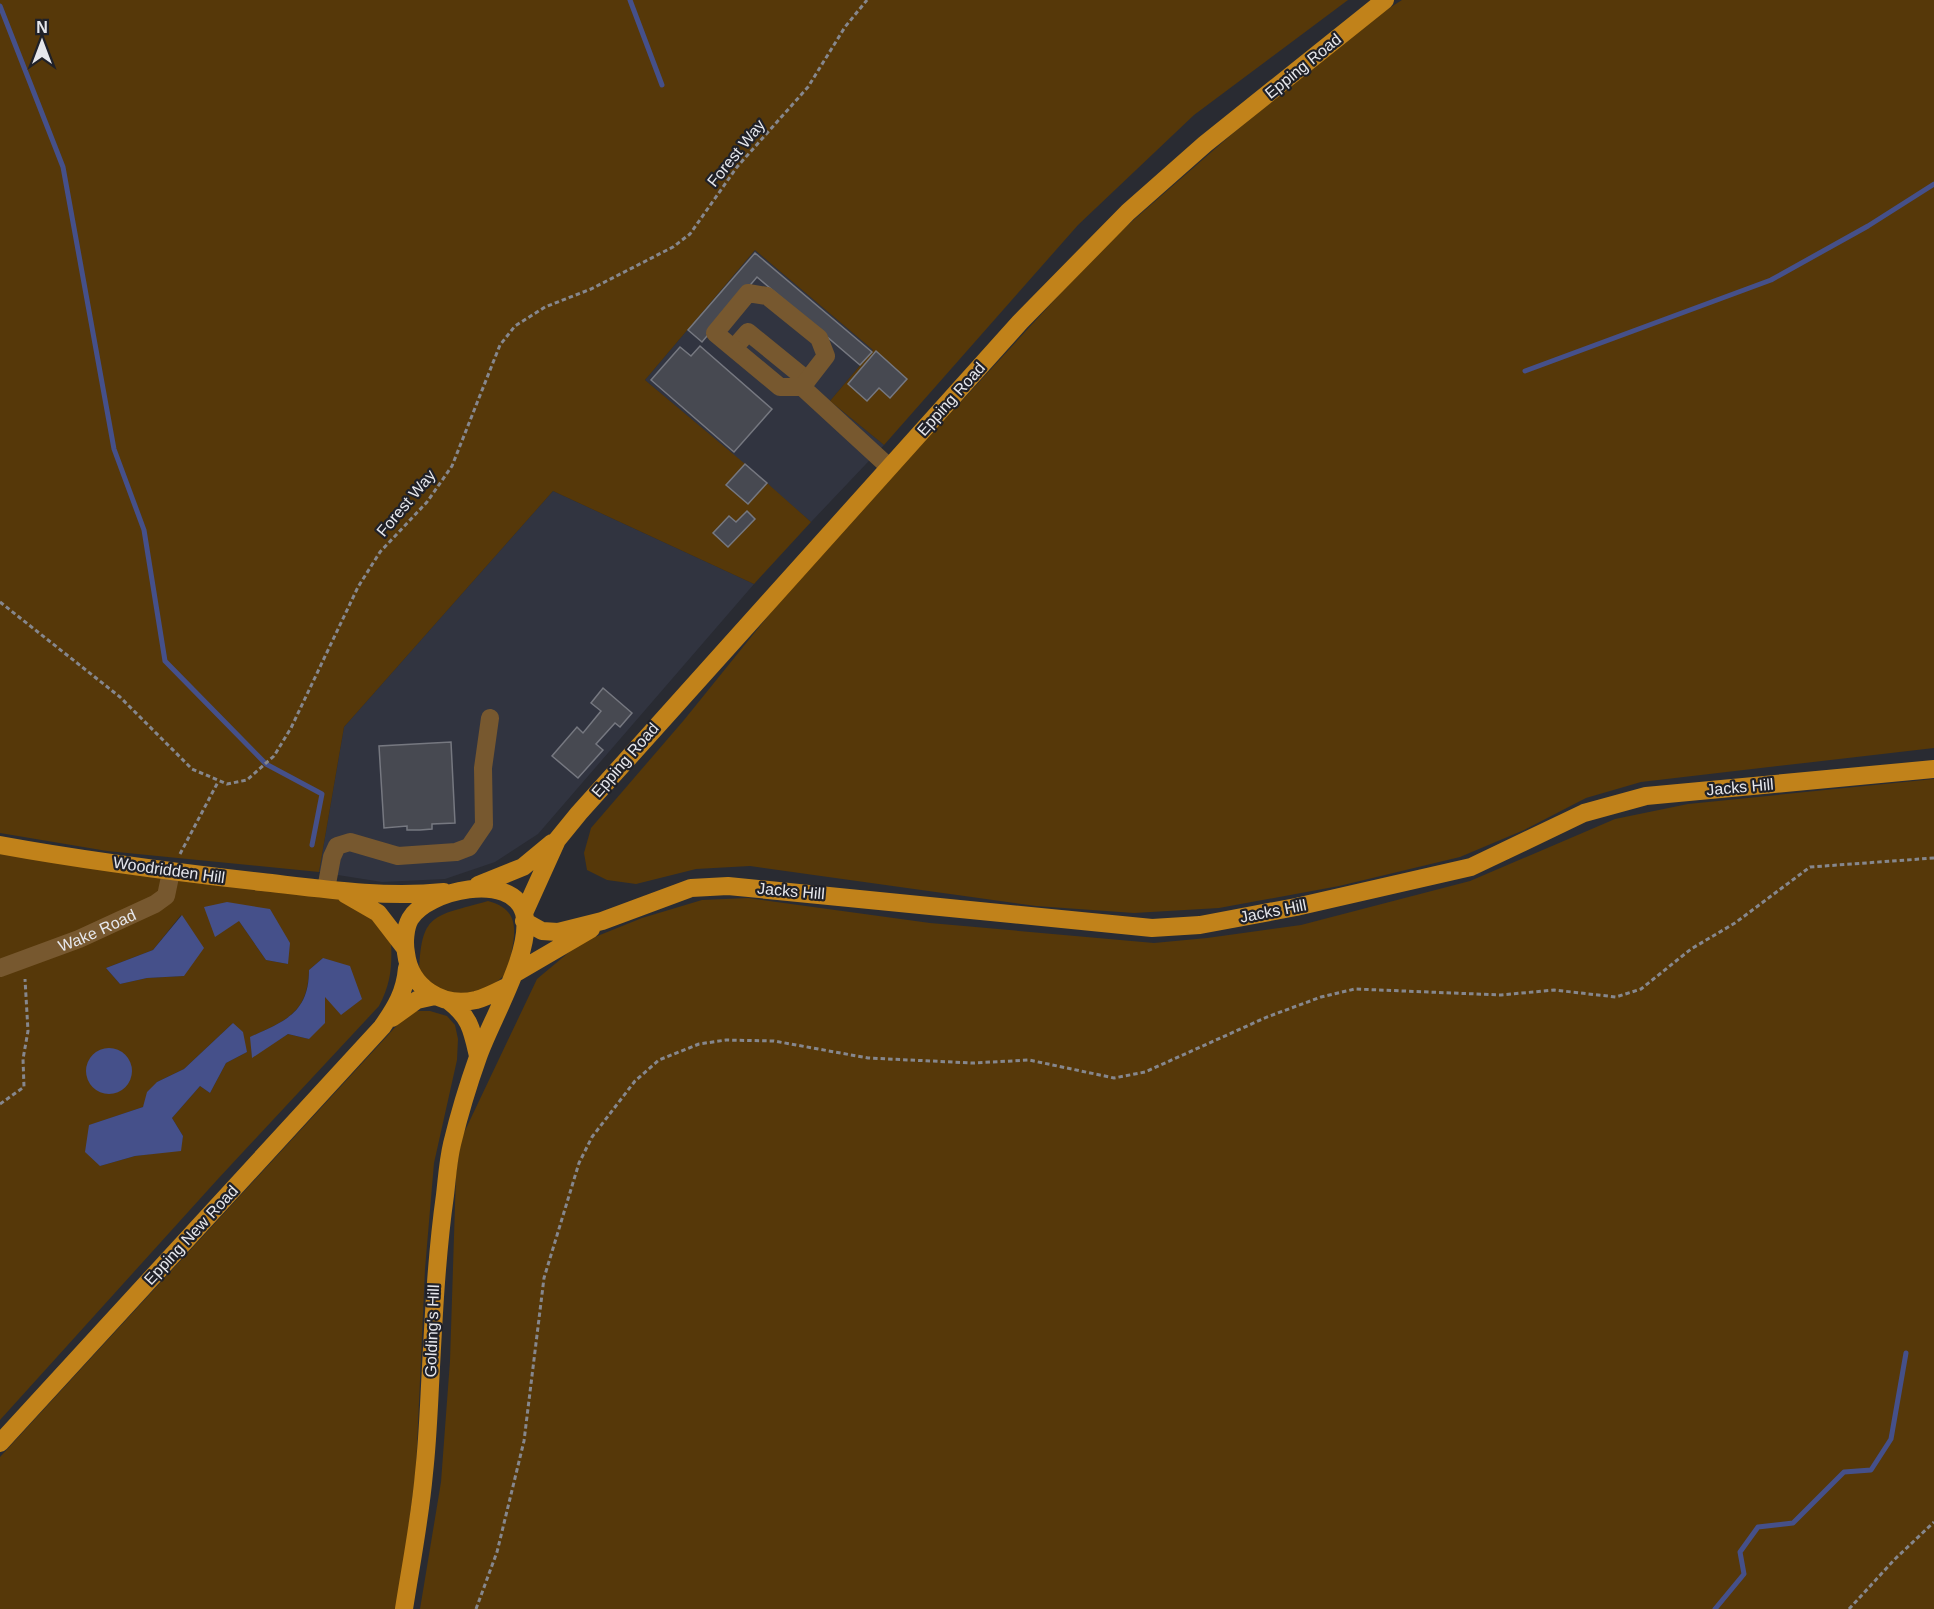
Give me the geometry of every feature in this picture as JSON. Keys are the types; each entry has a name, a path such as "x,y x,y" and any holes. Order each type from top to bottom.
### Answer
{"main road":[{"name":"Epping Road","path":"460,890 523,867 557,840 630,754 1020,322 1128,212 1205,144 1385,0"},
{"name":"Jacks Hill","path":"602,921 691,888 728,886 1140,927 1200,925 1296,907 1472,867 1584,813 1646,796 1934,769"},
{"name":"Epping Road","path":"524,917 557,840"},
{"name":"Woodridden Hill","path":"0,845 171,872 332,890 417,895 460,890"},
{"name":"Woodridden Hill","path":"332,890 378,913 405,948"},
{"path":"460,890 500,890 519,905 524,917 542,931 558,932 602,921 511,980 474,1001 442,998 417,984 408,968 405,948 411,918 424,906 460,890"},
{"path":"511,980 524,917"},
{"name":"Epping New Road","path":"0,1443 382,1026 396,1007 406,987 408,968"},
{"name":"Golding's Hill","path":"404,1609 424,1473 435,1267 450,1157 478,1056 511,980"},
{"name":"Golding's Hill","path":"442,998 464,1012 470,1024 478,1056"},
{"name":"Epping New Road","path":"382,1026 417,1000 442,998"}],"street":[{"path":"748,293 767,296 819,338 825,356 804,383 780,387 715,333 748,293"},
{"path":"804,383 889,467"},
{"path":"332,890 332,857 338,846 350,842 398,856 456,852 469,847 478,838 486,813 483,780 490,718"},
{"name":"Wake Road","path":"0,968 79,939 155,904 166,896 171,872"}],"path":[{"name":"Forest Way","path":"218,782 227,784 247,780 273,758 291,728 358,587 380,552 427,502 452,466 500,345 515,326 545,307 591,289 673,247 690,234 737,167 808,87 845,27 867,0"},
{"path":"0,602 120,697 192,769 218,782 171,872"},
{"path":"476,1609 497,1551 524,1441 544,1278 579,1162 592,1137 628,1090 659,1060 708,1042 774,1041 867,1058 973,1063 1029,1060 1114,1078 1145,1072 1267,1017 1321,997 1355,989 1501,996 1554,990 1616,997 1641,989 1691,949 1735,923 1810,867 1934,858"},
{"path":"0,1104 24,1087 23,1059 28,1031 25,959"},
{"path":"1849,1609 1895,1559 1934,1522"}],"shaded area":[{"path":"0,0 1348,0 1194,115 1078,225 884,445 830,401 873,350 755,250 645,380 745,464 726,485 748,504 767,483 811,522 754,584 553,491 344,727 319,872 107,851 0,833"},
{"path":"1402,0 1934,0 1934,748 1641,782 1586,798 1524,830 1460,857 1339,886 1219,908 1134,913 1036,906 750,866 696,869 636,884 607,880 587,870 584,853 591,828 684,720 798,579 1105,245 1232,134 1372,19"},
{"path":"755,250 873,350 830,401 884,445 811,522 645,380"},
{"path":"553,491 754,584 538,834 495,862 445,879 382,882 319,872 344,727"},
{"path":"1934,779 1934,1609 420,1609 441,1482 450,1361 456,1174 461,1139 537,979 580,943 642,918 702,900 748,898 930,923 1154,943 1207,938 1301,925 1470,881 1615,819 1688,804"},
{"path":"0,850 311,891 365,910 391,937 390,973 379,1006 217,1180 0,1420","holes":["181,915 184,976 147,978 120,984 106,968 153,950","239,921 288,964 266,960","323,958 309,1039 288,1034 252,1057 251,1037 293,1013 304,996 308,985 309,970","233,1023 247,1052 226,1063 210,1093 200,1086 172,1118 183,1136 180,1150 135,1156 100,1166 90,1125 143,1107 157,1082 184,1069","112,1049 124,1054 89,1082 87,1070"]},
{"path":"488,901 508,912 513,920 514,939 508,972 483,994 434,992 419,976 420,955 427,928 433,920 442,915"},
{"path":"416,1011 430,1011 447,1016 455,1025 458,1039 457,1060 434,1163 425,1269 416,1469 398,1609 0,1609 0,1457 400,1022"}],"water":[{"path":"227,902 270,909 290,943 288,964 266,960 239,921 215,937 204,907"},
{"path":"182,915 204,948 184,976 147,978 120,984 106,968 153,950"},
{"path":"323,958 350,966 362,999 341,1015 325,997 325,1023 309,1039 288,1034 252,1058 250,1037 293,1014 305,996 309,970"},
{"path":"233,1023 243,1032 247,1052 226,1063 210,1093 200,1086 172,1118 183,1136 181,1151 135,1156 100,1166 85,1152 89,1125 143,1107 147,1092 157,1082 184,1069"},
{"path":"109,1048 125,1055 132,1071 125,1087 109,1094 93,1087 86,1071 93,1055"}],"building":[{"path":"755,253 872,352 860,365 757,277 702,342 688,330"},
{"path":"700,346 772,409 734,452 651,380 680,347 691,356"},
{"path":"876,351 907,379 890,398 879,388 867,401 848,384"},
{"path":"745,464 767,483 748,504 726,485"},
{"path":"747,511 755,519 728,547 713,533 729,516 736,522"},
{"path":"603,688 632,713 620,727 615,723 596,744 603,750 578,778 552,756 577,727 583,733 601,711 591,703"},
{"path":"451,742 455,823 432,824 432,829 420,830 407,830 407,826 384,828 379,746"}],"waterway":[{"path":"630,0 662,85"},
{"path":"0,6 63,167 114,449 144,530 165,661 266,764 322,794 312,845"},
{"path":"1525,371 1771,280 1868,226 1934,184"},
{"path":"1715,1609 1744,1574 1740,1552 1758,1527 1793,1523 1844,1472 1871,1470 1891,1439 1906,1353"}]}
